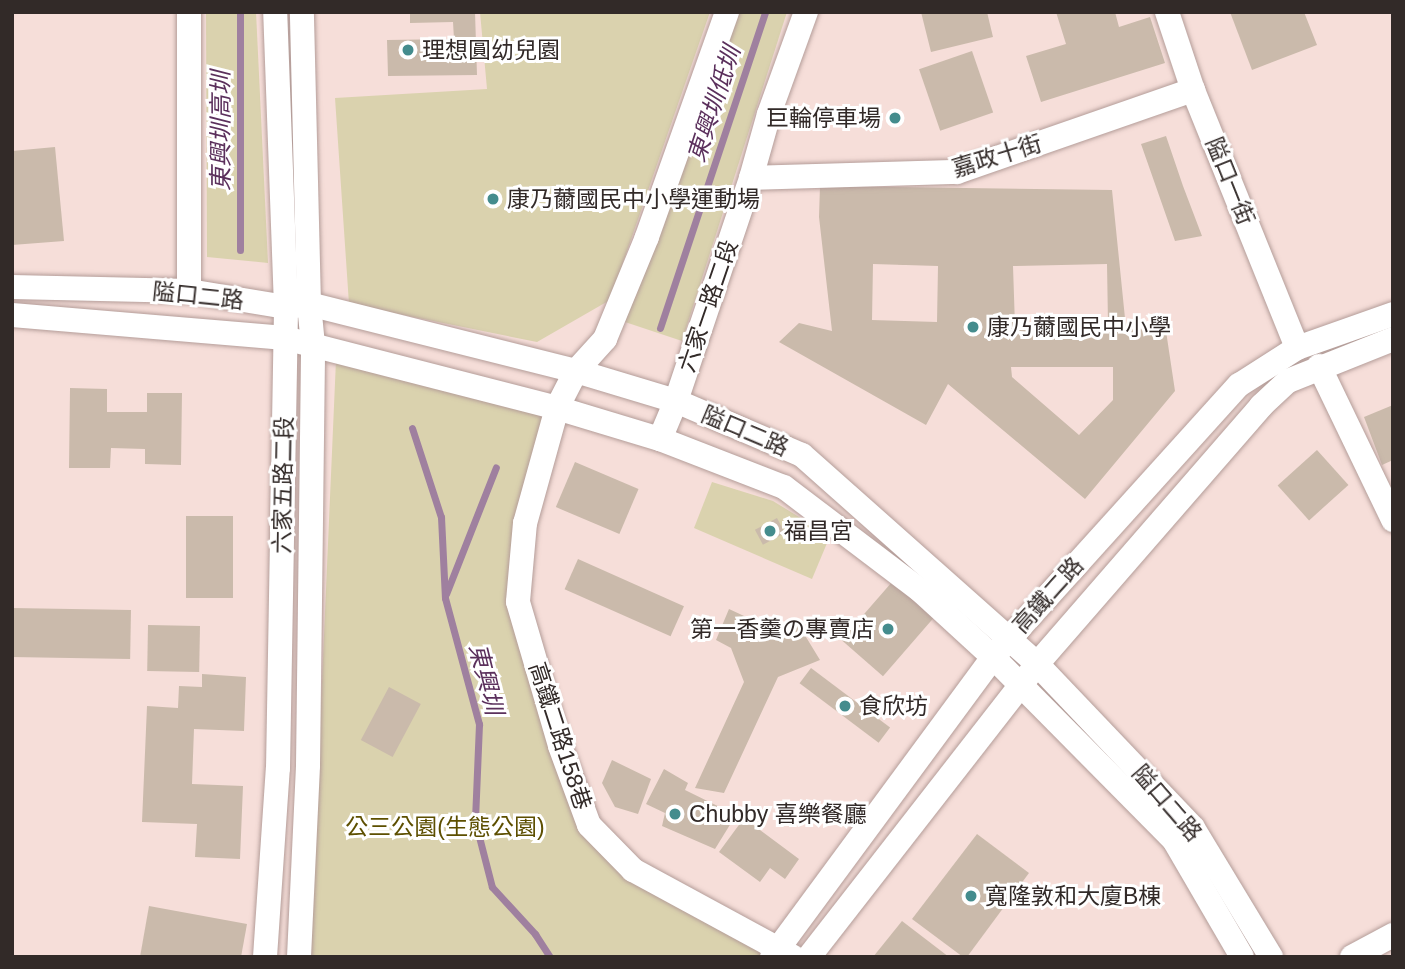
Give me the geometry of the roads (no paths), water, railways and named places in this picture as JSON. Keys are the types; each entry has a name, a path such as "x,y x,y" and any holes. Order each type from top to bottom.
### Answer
{"street":[{"path":"188,292 189,12"},
{"name":"六家五路二段","path":"275,12 298,305 313,345 307,765 299,957"},
{"name":"六家五路二段","path":"265,957 278,768 285,338 298,305 302,12"},
{"path":"557,408 576,371 605,340 647,237 727,12"},
{"name":"六家一路二段","path":"660,439 676,401 751,178 769,114 806,12"},
{"name":"隘口一街","path":"1167,12 1193,90 1297,348"},
{"name":"嘉政十街","path":"751,178 957,172 1193,90"},
{"name":"隘口二路","path":"12,287 188,292 298,305 576,371 676,401 802,455 1037,664 1193,828 1270,957"},
{"name":"高鐵二路","path":"782,953 992,657 1239,385 1297,348 1393,314"},
{"name":"隘口二路","path":"12,315 285,338 557,408 660,439 784,488 921,591 992,657 1174,840 1242,957"},
{"name":"高鐵二路","path":"809,957 1037,664 1261,406 1288,381 1319,366 1393,339"},
{"path":"1319,366 1393,520"},
{"name":"高鐵二路158巷","path":"557,408 525,523 518,602 560,747 589,825 633,870 782,953"},
{"path":"1352,957 1393,935"}],"waterway":[{"name":"東興圳高圳","path":"240,12 240,250"},
{"name":"東興圳低圳","path":"660,328 765,12"},
{"name":"東興圳","path":"412,428 441,517 445,598 479,724 475,821 492,887 535,934 550,957"},
{"name":"東興圳低圳","path":"446,594 496,467"}],"place":[{"name":"理想圓幼兒園","path":"408,50"},
{"name":"巨輪停車場","path":"895,118"},
{"name":"康乃薾國民中小學運動場","path":"493,199"},
{"name":"康乃薾國民中小學","path":"973,327"},
{"name":"福昌宮","path":"770,531"},
{"name":"第一香羹の專賣店","path":"888,629"},
{"name":"食欣坊","path":"845,706"},
{"name":"Chubby 喜樂餐廳","path":"675,814"},
{"name":"寬隆敦和大廈B棟","path":"971,896"}],"park label":[{"name":"公三公園(生態公園)","path":"445,827"}]}
